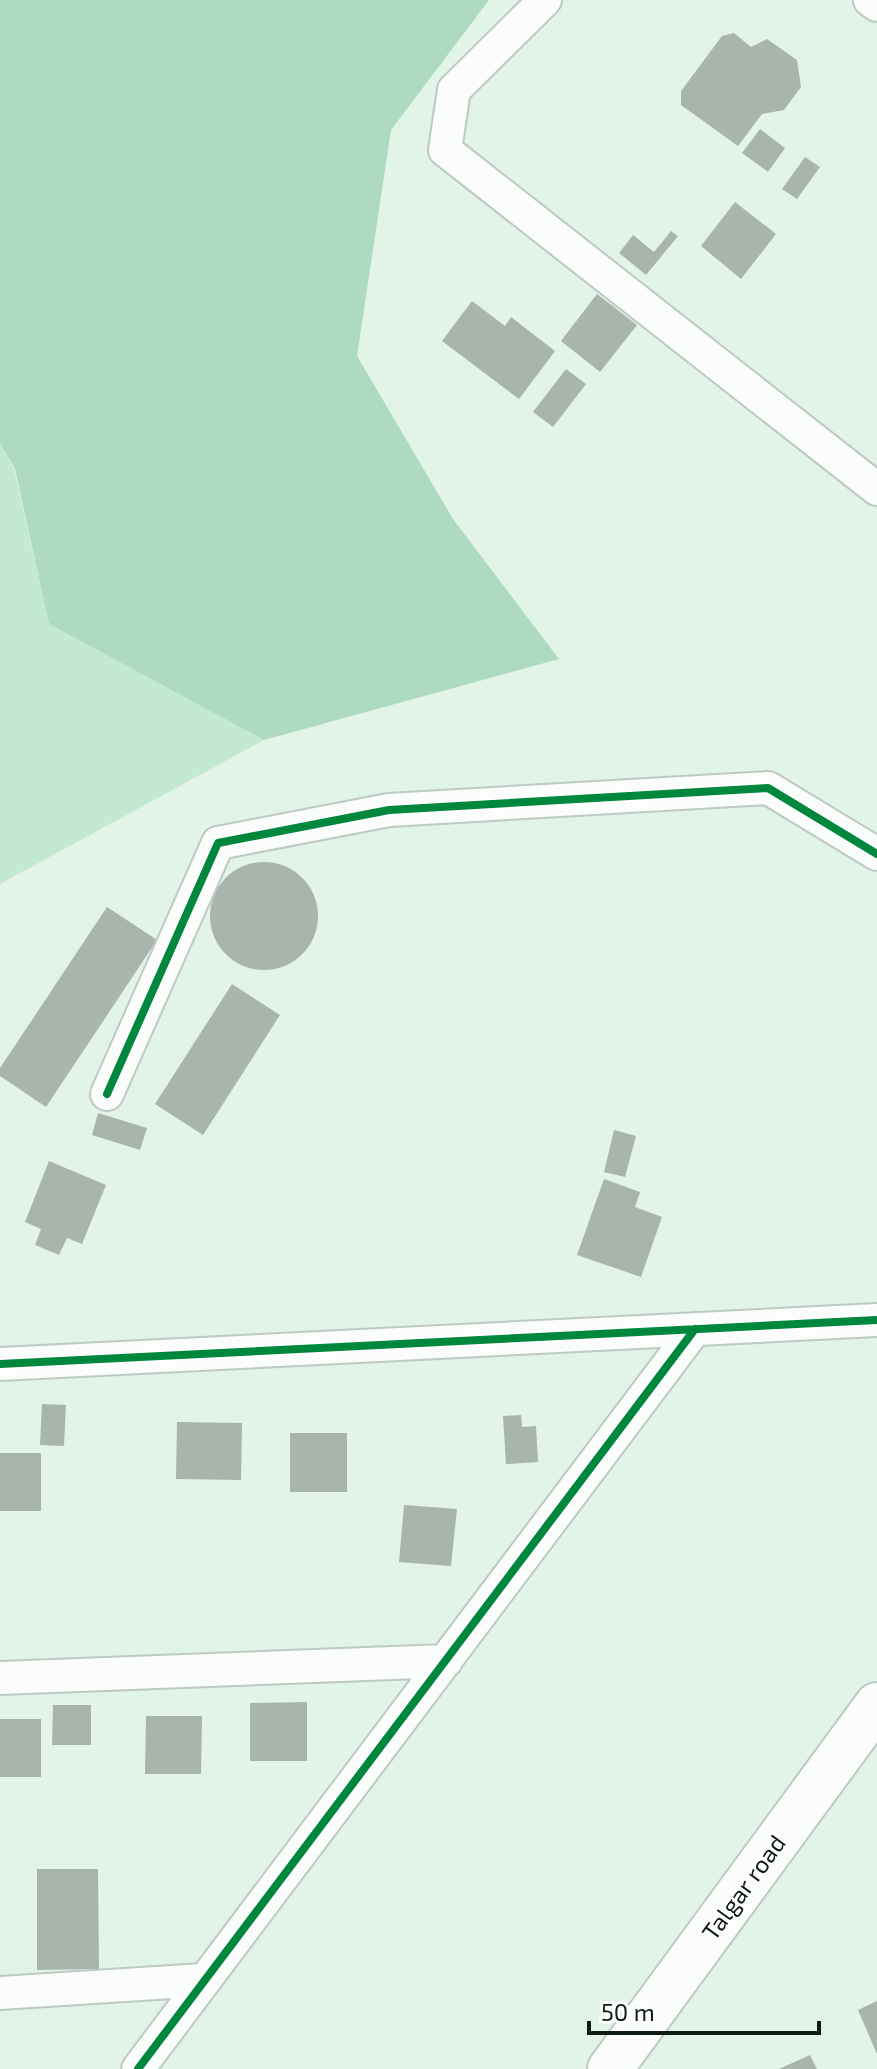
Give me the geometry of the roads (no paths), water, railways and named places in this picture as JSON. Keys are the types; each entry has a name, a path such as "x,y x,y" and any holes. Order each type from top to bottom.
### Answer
{"main road":[{"name":"Talgar road","path":"610,2069 877,1705"}],"street":[{"path":"545,0 454,90 445,150 877,489"},
{"path":"870,0 877,5"},
{"path":"107,1094 218,843 389,810 768,788 877,854"},
{"path":"0,1364 877,1320"},
{"path":"138,2069 695,1329"},
{"path":"0,1678 446,1661"},
{"path":"0,1993 203,1980"}]}
